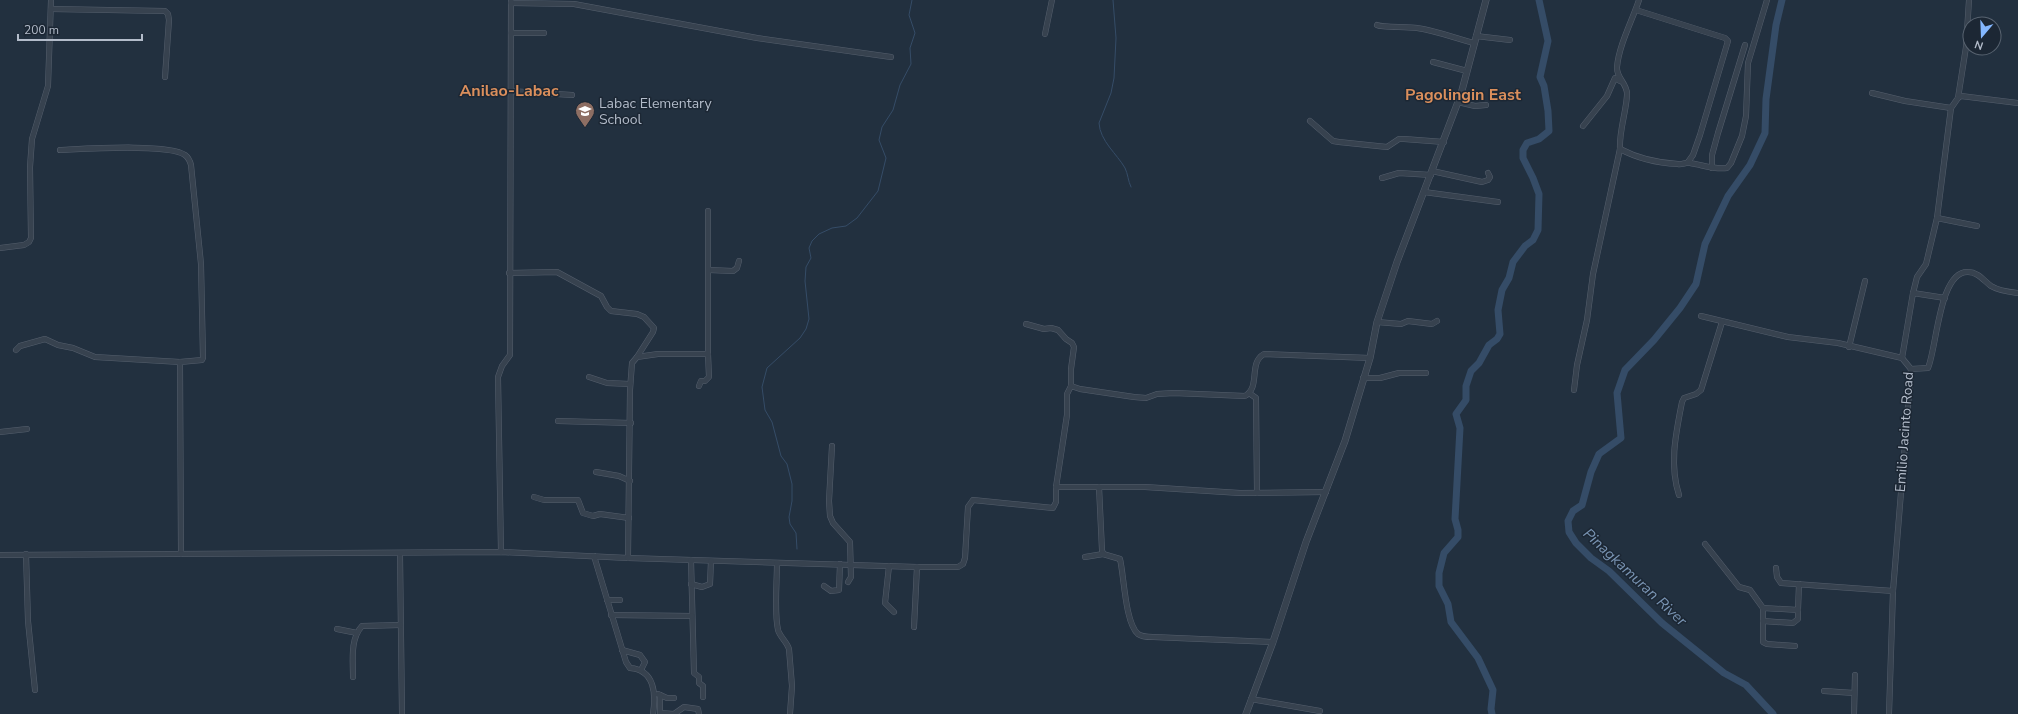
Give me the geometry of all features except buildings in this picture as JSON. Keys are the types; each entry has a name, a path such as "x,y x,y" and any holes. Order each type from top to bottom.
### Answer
{"street":[{"path":"0,248 24,245 29,242 31,238 30,167 32,139 48,86 52,0"},
{"path":"1045,34 1052,0"},
{"path":"1246,714 1273,642 1306,542 1345,441 1362,378 1370,358 1378,322 1396,262 1432,173 1458,102 1486,0"},
{"path":"1620,81 1617,68 1639,0"},
{"path":"1620,149 1633,156 1648,160 1679,165 1688,162 1712,168 1727,168 1731,163 1742,136 1746,116 1748,63 1767,0"},
{"path":"1902,358 1917,277 1926,264 1937,218 1952,108 1958,98 1966,47 1969,0"},
{"path":"501,552 498,377 502,366 510,355 509,273 511,1 574,4 757,38 891,57"},
{"path":"52,8 165,11 168,14 169,20 165,77"},
{"path":"1636,10 1725,38 1728,41 1700,135 1693,155 1688,162"},
{"path":"1378,25 1381,27 1390,26 1417,28 1475,40 1510,40"},
{"path":"511,33 544,33"},
{"path":"1712,168 1712,155 1745,45"},
{"path":"1433,62 1467,71"},
{"path":"1574,390 1577,365 1587,320 1593,274 1620,149 1619,141 1628,96 1626,86 1615,78 1607,96 1583,126"},
{"path":"510,91 572,95"},
{"path":"1872,93 1905,101 1952,108"},
{"path":"1958,98 1961,96 1976,96 2018,103"},
{"path":"1458,102 1475,106 1486,105"},
{"path":"1310,121 1333,141 1339,142 1387,147 1399,140 1404,139 1444,142"},
{"path":"16,350 20,346 45,339 58,345 73,348 94,358 180,362 202,360 203,358 201,264 192,165 189,159 184,154 167,150 106,147 60,150"},
{"path":"1382,178 1399,173 1432,173 1482,182 1488,180 1490,177 1488,173"},
{"path":"1424,192 1498,202"},
{"path":"700,386 701,381 709,377 708,211"},
{"path":"1937,218 1977,226"},
{"path":"709,270 733,271 737,268 739,261"},
{"path":"509,273 558,272 601,296 607,307 612,311 637,314 644,317 654,328 654,332 632,363 630,384 631,423 628,558"},
{"path":"1911,369 1928,368 1945,298 1951,281 1955,276 1968,272 1975,273 1998,289 2018,293"},
{"path":"1849,347 1865,281"},
{"path":"1913,293 1945,298"},
{"name":"Emilio Jacinto Road","path":"1701,316 1788,337 1838,343 1849,347 1902,358 1911,369 1892,591 1889,714"},
{"path":"1378,322 1401,324 1408,321 1432,324 1438,321"},
{"path":"1679,495 1675,482 1674,450 1682,402 1684,398 1696,394 1701,390 1722,322"},
{"path":"0,555 400,554 501,552 777,563 840,567 958,567 963,564 968,507 972,500 1053,508 1056,502 1056,487 1067,415 1067,394 1071,386 1070,369 1074,347 1072,343 1066,340 1058,330 1051,328 1044,329 1026,324"},
{"path":"637,356 658,354 708,354"},
{"path":"1071,386 1080,389 1146,398 1157,394 1245,396 1250,393 1252,389 1258,357 1264,354 1370,358"},
{"path":"180,362 181,554"},
{"path":"1362,378 1380,378 1399,373 1426,373"},
{"path":"589,377 607,383 630,384"},
{"path":"1250,393 1256,398 1257,493"},
{"path":"558,421 631,423"},
{"path":"0,432 27,429"},
{"path":"832,446 829,501 830,516 833,523 850,542 852,577 848,582"},
{"path":"596,472 619,476 630,481"},
{"path":"1056,487 1145,487 1257,493 1326,492"},
{"path":"1099,487 1103,554"},
{"path":"534,497 544,500 578,500 583,513 593,516 600,514 629,518"},
{"path":"1705,544 1739,586 1750,590 1763,608 1764,644 1795,646"},
{"path":"26,554 28,621 35,690"},
{"path":"400,554 402,714"},
{"path":"1085,557 1103,554 1120,559 1125,600 1132,627 1139,634 1152,637 1273,642"},
{"path":"594,556 628,667 641,670 652,681 657,694 660,713 674,714 684,707 698,709 699,714"},
{"path":"691,560 694,673 699,677 699,683 704,686 703,697"},
{"path":"691,584 702,587 710,584 711,561"},
{"path":"777,563 778,632 787,644 788,649 792,686 790,714"},
{"path":"889,566 885,603 894,612"},
{"path":"824,586 831,591 837,591 840,588 840,567"},
{"path":"914,627 917,567"},
{"path":"1776,568 1779,581 1799,584 1892,591"},
{"path":"1763,621 1793,623 1798,618 1799,584"},
{"path":"607,600 620,600"},
{"path":"1763,608 1798,610"},
{"path":"611,615 692,616"},
{"path":"353,677 354,646 357,633 362,626 400,625"},
{"path":"337,629 357,633"},
{"path":"622,650 640,655 645,662 641,670"},
{"path":"1854,714 1855,675"},
{"path":"1824,691 1854,693"},
{"path":"657,694 674,698"},
{"path":"653,714 657,694"},
{"path":"1251,698 1320,711"}],"waterway":[{"path":"797,549 796,533 790,524 789,517 792,501 792,484 787,464 781,456 772,422 765,410 762,387 767,368 800,338 806,329 809,319 805,281 806,267 811,258 809,248 812,241 819,234 832,228 846,226 857,218 878,191 886,158 879,140 882,127 893,110 900,85 911,64 910,48 915,33 909,15 912,0"},
{"path":"1113,0 1116,38 1114,78 1111,93 1099,123 1102,136 1125,168 1131,187"},
{"path":"1492,714 1491,709 1493,690 1478,658 1451,622 1448,604 1439,586 1439,573 1444,553 1458,537 1455,519 1460,428 1456,414 1466,400 1466,386 1471,371 1479,363 1489,345 1497,339 1500,334 1498,310 1502,290 1509,278 1513,262 1525,246 1533,240 1538,230 1539,194 1523,158 1523,150 1527,143 1539,139 1549,131 1548,111 1544,86 1540,77 1548,41 1539,0"},
{"name":"Pinagkamuran River","path":"1773,714 1746,685 1724,673 1662,623 1609,571 1591,558 1576,543 1569,532 1568,521 1573,511 1582,505 1591,472 1599,454 1621,438 1617,393 1625,370 1654,340 1680,308 1696,284 1705,244 1728,196 1750,165 1765,133 1766,99 1776,25 1782,0"}],"place":[{"name":"Labac Elementary School","path":"585,128"}],"district":[{"name":"Anilao-Labac","path":"509,90"},
{"name":"Pagolingin East","path":"1463,94"}]}
